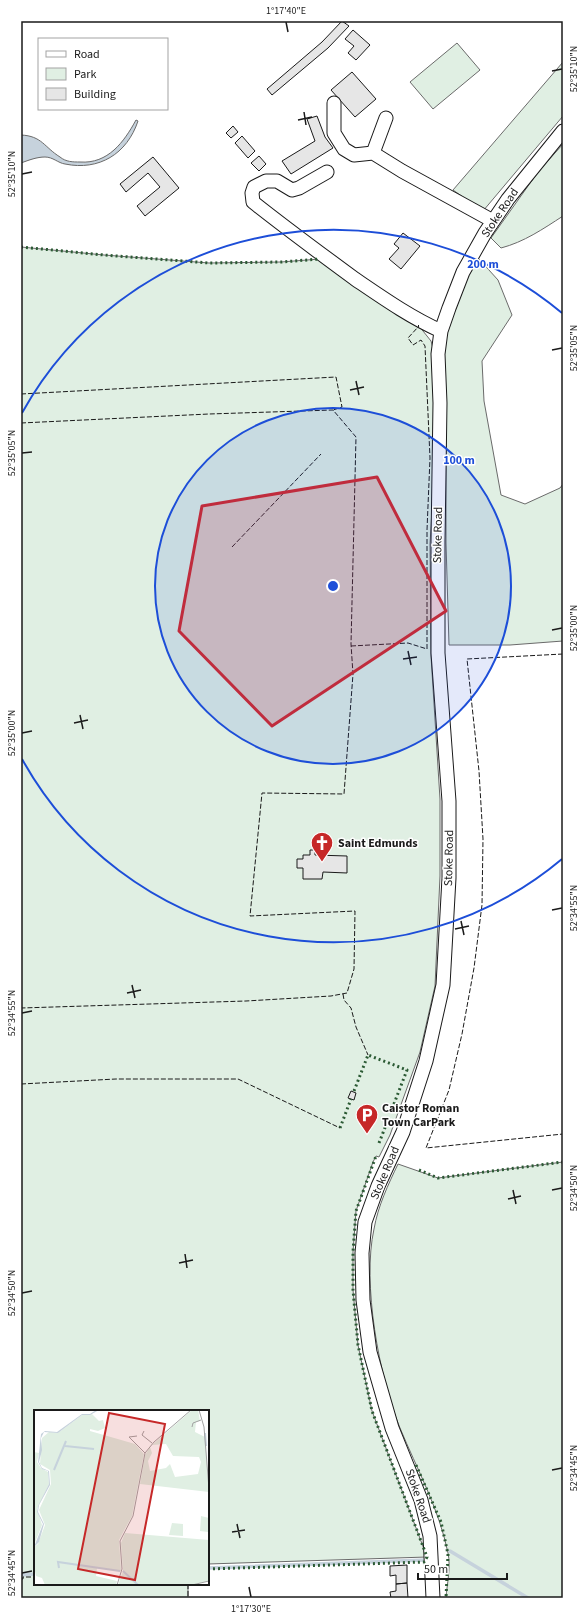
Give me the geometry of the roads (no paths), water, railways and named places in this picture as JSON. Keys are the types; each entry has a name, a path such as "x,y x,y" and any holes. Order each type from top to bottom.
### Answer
{"street":[{"path":"334,103 334,133 344,150 354,154 373,153 493,222"},
{"path":"373,153 386,118"},
{"name":"Stoke Road","path":"432,1598 430,1536 421,1500 392,1428 370,1352 363,1300 362,1253 365,1222 378,1186 403,1132 426,1061 443,985 449,878 450,801 438,653 440,403 438,354 441,331 463,272 493,222 534,166 563,131"},
{"path":"327,172 299,188 292,190 277,181 266,181 254,187 252,193 253,202 316,251 377,294 405,313 441,331"}],"waterway":[{"path":"450,1551 528,1598"},
{"path":"209,1568 425,1560"},
{"path":"21,1575 34,1574"}],"place":[{"name":"Saint Edmunds","path":"322,862"},
{"name":"Caistor Roman Town CarPark","path":"367,1134"}]}
